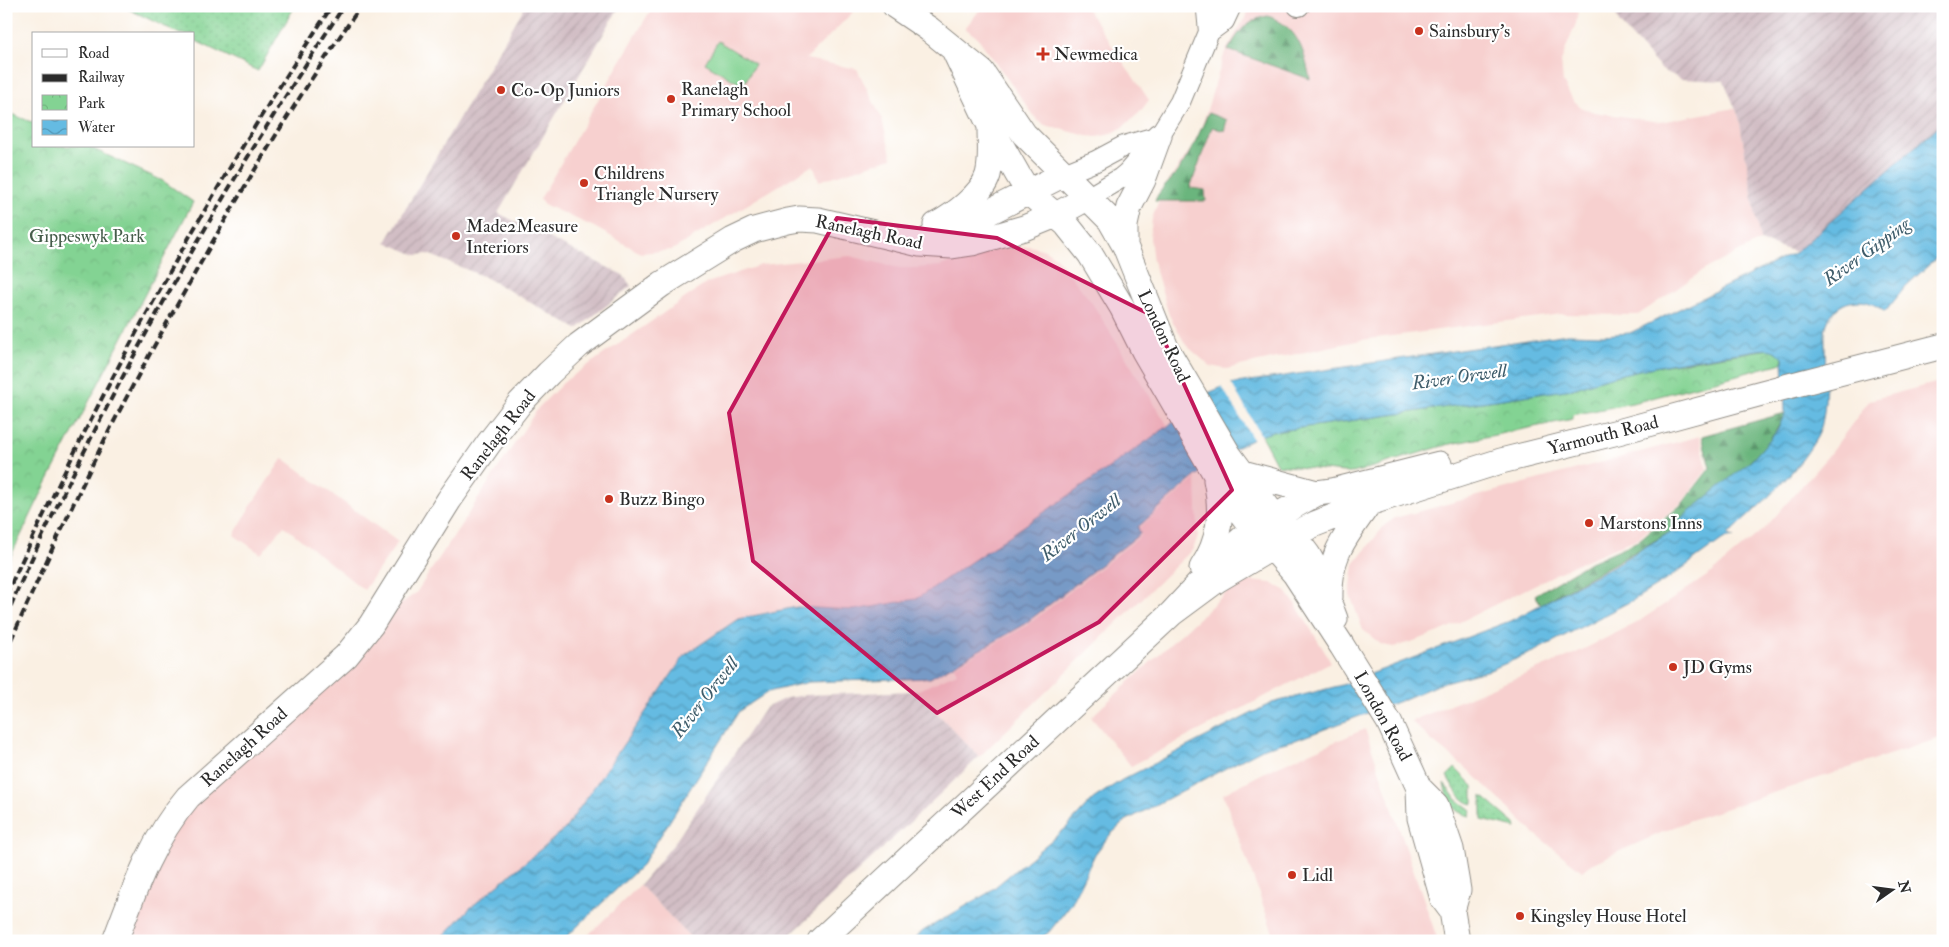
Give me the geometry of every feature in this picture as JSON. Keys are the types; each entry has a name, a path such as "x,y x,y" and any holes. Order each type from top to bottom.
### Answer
{"main road":[{"name":"London Road","path":"895,6 929,29 982,72 1024,134 1110,220 1125,246 1184,401"},
{"name":"London Road","path":"954,50 990,126 1029,193 1066,224 1090,254 1122,307 1144,351 1184,401 1228,465 1227,494 1264,522 1293,535 1312,561 1330,603 1342,646"},
{"path":"916,240 957,212 978,191 987,178 989,170 990,126"},
{"path":"1125,246 1127,216 1159,136"},
{"path":"916,240 939,236 956,229 1064,174"},
{"name":"Ranelagh Road","path":"115,941 142,870 171,816 188,797 346,656 371,625 449,500 488,443 520,403 564,359 621,313 700,259 754,230 788,221 809,219 916,240 933,246 972,243 1024,228 1056,215 1089,197"},
{"name":"Yarmouth Road","path":"1272,547 1315,524 1369,503 1501,461 1943,346"},
{"path":"1171,614 1211,554 1216,543 1219,514 1217,483 1228,465 1317,493 1332,492 1480,454 1501,461"},
{"name":"West End Road","path":"820,941 1171,614 1235,545 1264,522 1317,493"},
{"path":"1330,603 1330,577 1335,557 1369,503"},
{"name":"London Road","path":"1264,522 1272,547 1295,574 1342,646 1384,713 1408,760 1419,788 1420,818 1436,835 1443,899 1452,911 1457,941"},
{"name":"West End Road","path":"1171,614 1217,580 1272,547"}],"street":[{"path":"1089,197 1121,178 1159,136 1180,102 1209,32 1207,12 1209,6"},
{"path":"1209,32 1224,21 1233,10"},
{"path":"1064,174 1096,161 1124,146 1159,136"}],"highlighted area":[{"path":"837,218 997,238 1153,316 1232,490 1099,622 937,713 753,561 729,413"}],"shaded area":[{"path":"525,6 620,6 498,213 623,275 631,286 577,329 485,277 428,254 416,255 386,242"},
{"path":"653,6 843,6 853,12 806,59 857,69 881,117 892,158 819,181 813,165 672,250 641,253 594,227 543,204 540,199"},
{"path":"983,6 1085,6 1149,100 1139,113 1123,127 1111,134 1097,137 1087,136 1045,125 1037,120 978,38 965,28"},
{"path":"1249,6 1579,6 1576,23 1561,61 1563,82 1573,100 1582,108 1594,112 1660,122 1735,108 1739,117 1760,241 1704,270 1638,315 1561,314 1361,340 1226,369 1210,366 1186,345 1169,315 1153,261 1150,238 1152,219 1163,189 1200,132 1225,52 1245,18"},
{"path":"1613,6 1943,6 1943,122 1796,252 1760,241 1739,117 1724,81 1681,79 1662,70 1619,23"},
{"path":"1030,246 1045,250 1057,258 1092,303 1168,426 916,599 854,610 797,607 738,619 685,655 565,829 469,909 439,941 115,941 171,817 371,625 416,593 538,408 565,381 707,283 761,265 850,256 899,268 916,268 940,266 981,253"},
{"path":"1943,381 1943,737 1688,821 1595,862 1582,871 1535,834 1472,773 1411,721 1572,655 1638,622 1713,572 1766,527 1828,456 1870,400"},
{"path":"1700,436 1707,469 1682,502 1638,538 1574,565 1444,630 1417,640 1394,647 1382,645 1363,630 1350,595 1354,564 1385,525 1395,518"},
{"path":"283,458 398,542 364,590 284,526 261,554 234,535"},
{"path":"1196,478 1198,536 1193,549 979,757 916,691 957,673 954,666 1025,627 1141,536 1139,528"},
{"path":"1249,581 1271,583 1285,590 1331,662 1131,766 1091,717 1230,589"},
{"path":"916,691 979,757 784,941 694,941 640,885 673,845 765,708 786,698 806,695"},
{"path":"1365,729 1438,941 1276,941 1223,794 1271,769"},
{"path":"640,885 694,941 582,941"}],"green space":[{"path":"122,6 295,6 258,71 195,40 195,32 176,32"},
{"path":"1268,16 1286,26 1293,33 1302,49 1310,79 1228,50 1244,27 1253,21"},
{"path":"718,41 755,64 743,86 705,63"},
{"name":"Gippeswyk Park","path":"6,112 32,122 32,148 91,148 163,181 193,202 47,482 6,566"},
{"path":"1208,113 1227,120 1224,131 1212,127 1190,188 1205,190 1206,201 1155,201 1184,161"},
{"path":"1769,349 1779,352 1783,358 1782,363 1637,402 1573,415 1573,419 1446,445 1353,473 1277,465 1261,435 1573,389 1601,378 1635,370"},
{"path":"1785,413 1771,438 1751,461 1688,514 1674,530 1541,604 1535,595 1588,563 1638,541 1682,504 1710,468 1702,436"},
{"path":"1455,768 1473,786 1473,804 1468,803 1461,797 1447,776"},
{"path":"1444,783 1455,798 1471,810 1470,816 1463,814 1451,805"},
{"path":"1482,796 1515,824 1516,828 1482,820"}],"water":[{"path":"1943,122 1943,252 1906,286 1885,312 1869,302 1855,301 1843,305 1831,315 1825,330 1825,406 1821,429 1808,451 1788,477 1728,535 1734,537 1723,539 1669,578 1635,599 1535,651 1490,670 1444,682 1400,701 1298,739 1264,748 1125,821 1109,836 1095,854 1071,904 1049,932 1037,941 912,941 923,931 988,893 1066,828 1093,799 1122,780 1272,703 1342,685 1510,621 1611,567 1674,530 1683,517 1752,460 1777,431 1785,413 1783,358 1772,350 1758,350 1642,370 1596,381 1573,389 1272,432 1253,439 1200,472 1138,527 1140,534 1022,626 930,678 809,682 768,692 739,711 642,865 562,941 439,941 469,909 565,829 685,655 738,619 797,607 854,610 916,599 1083,486 1168,426 1208,393 1230,384 1568,334 1604,335 1630,333 1796,252"}],"pier":[{"path":"1230,381 1262,437 1254,441 1221,385"}],"railway":[{"path":"6,595 79,443 157,294 242,148 332,6"},
{"path":"6,617 57,506 90,440 179,274 243,165 344,6"},
{"path":"6,651 94,461 154,346 270,145 314,75 361,6"}],"place":[{"name":"Sainsbury's","path":"1419,31"},
{"name":"Newmedica","path":"1043,54"},
{"name":"Co-Op Juniors","path":"501,90"},
{"name":"Ranelagh Primary School","path":"671,99"},
{"name":"Childrens Triangle Nursery","path":"584,183"},
{"name":"Made2Measure Interiors","path":"456,236"},
{"name":"Buzz Bingo","path":"609,499"},
{"name":"Marstons Inns","path":"1589,523"},
{"name":"JD Gyms","path":"1673,667"},
{"name":"Lidl","path":"1292,875"},
{"name":"Kingsley House Hotel","path":"1520,916"}],"water label":[{"name":"River Gipping","path":"1866,251"},
{"name":"River Orwell","path":"1459,376"},
{"name":"River Orwell","path":"1080,527"},
{"name":"River Orwell","path":"704,697"}]}
